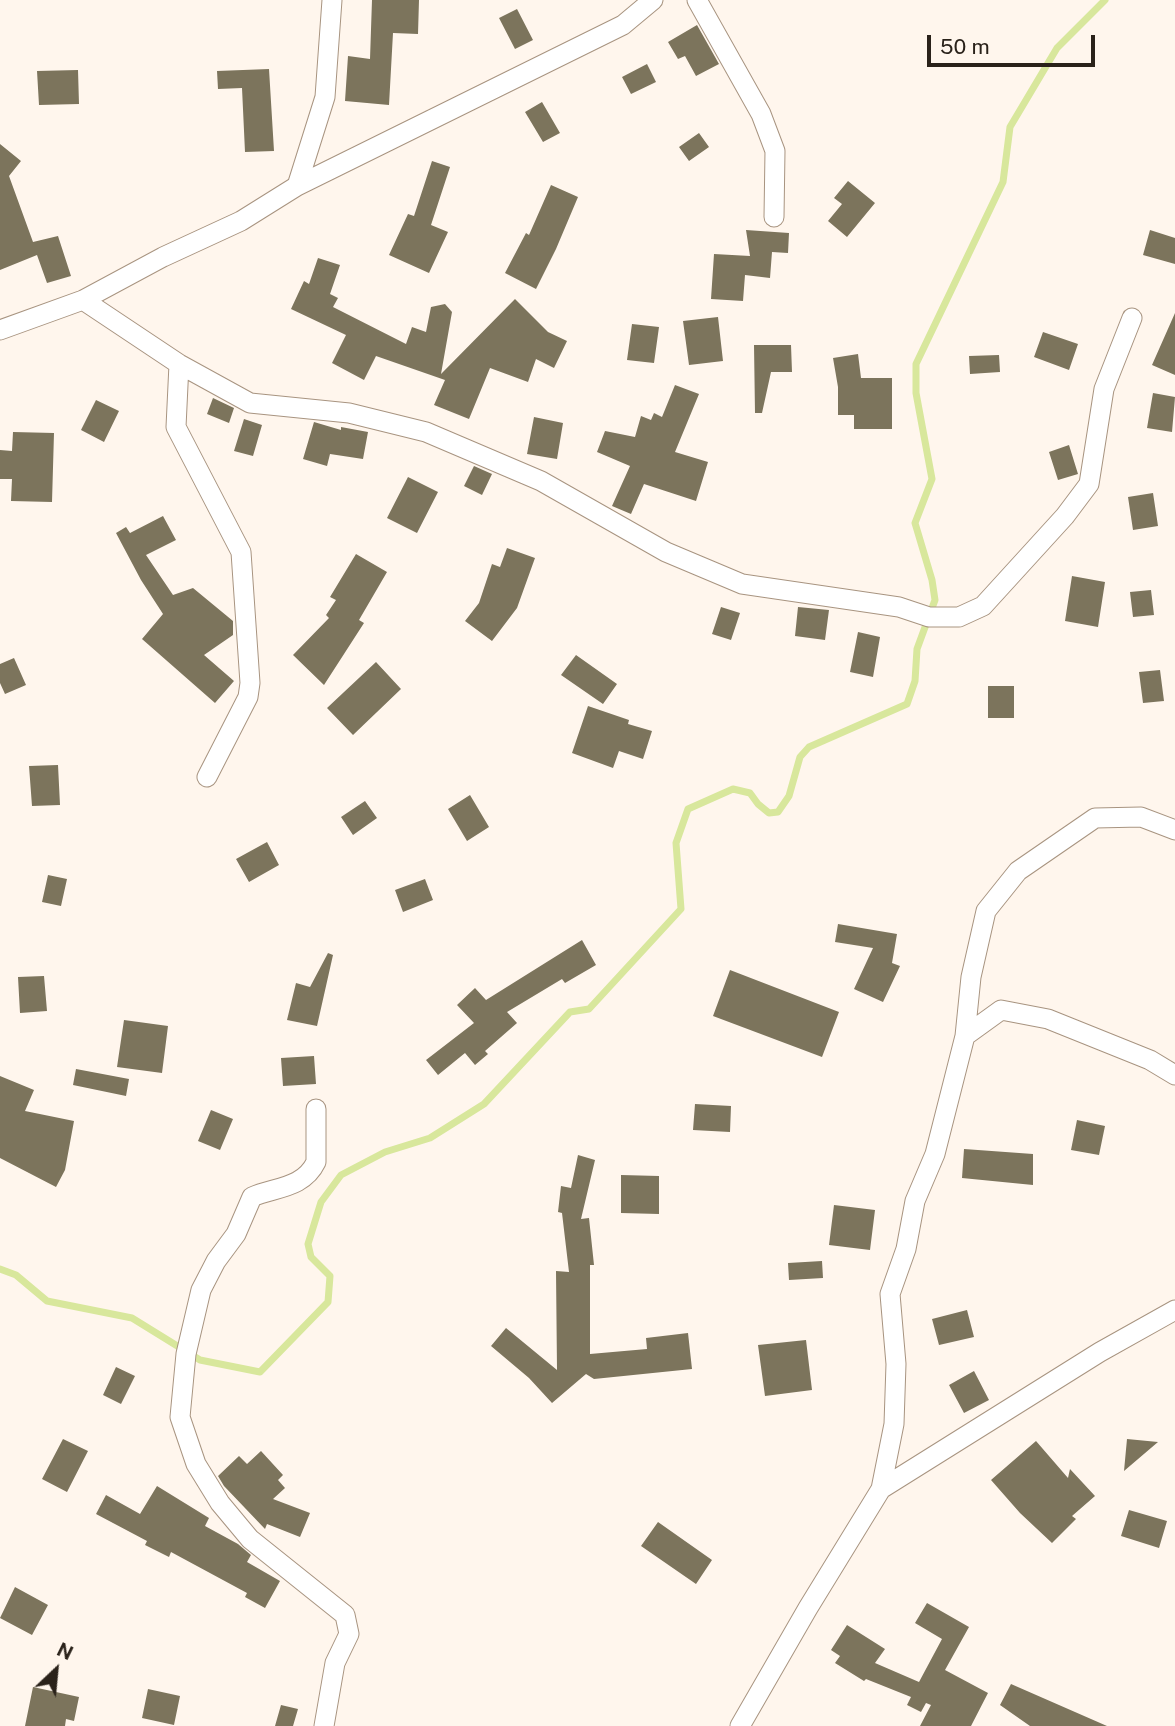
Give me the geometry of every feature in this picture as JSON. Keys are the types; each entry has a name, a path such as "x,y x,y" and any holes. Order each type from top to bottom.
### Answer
{"street":[{"path":"297,186 325,97 332,0"},
{"path":"0,330 83,300 163,257 241,221 297,186 623,25 653,0"},
{"path":"697,0 761,114 775,151 774,217"},
{"path":"83,300 179,364 250,403 349,413 426,432 541,481 666,552 742,584 898,607 929,617 959,617 983,606 1065,516 1089,484 1104,389 1132,318"},
{"path":"179,364 176,427 240,552 244,582 250,683 248,697 207,777"},
{"path":"740,1726 881,1489 894,1424 896,1364 890,1294 906,1249 915,1201 935,1154 965,1036 971,977 986,911 1018,871 1095,817 1141,817 1175,830"},
{"path":"965,1036 1001,1010 1048,1018 1150,1060 1175,1075"},
{"path":"316,1109 316,1163 312,1170 296,1183 252,1197 236,1234 216,1261 201,1290 187,1353 180,1417 196,1464 220,1503 250,1539 345,1615 349,1634 335,1663 324,1726"},
{"path":"881,1489 1100,1352 1175,1310"}],"building":[{"path":"372,0 419,0 418,34 393,33 389,105 345,101 348,56 370,59"},
{"path":"517,9 533,40 515,49 499,18"},
{"path":"697,25 719,64 696,76 685,56 678,59 668,42"},
{"path":"647,64 656,82 631,94 622,77"},
{"path":"269,69 274,151 245,152 242,88 218,89 217,71"},
{"path":"78,70 79,104 39,105 37,71"},
{"path":"542,102 560,133 543,142 525,112"},
{"path":"699,133 709,147 689,161 679,147"},
{"path":"0,144 21,161 9,176 33,242 58,236 71,276 47,283 37,255 0,270"},
{"path":"432,161 450,167 431,225 448,232 429,273 389,255 408,214 414,216"},
{"path":"848,181 875,203 847,237 828,221 842,204 834,198"},
{"path":"551,185 578,197 536,289 505,273 526,233 529,235"},
{"path":"746,230 789,233 788,253 772,252 770,278 745,275 743,301 711,299 714,254 750,256"},
{"path":"1150,230 1175,238 1175,264 1143,255"},
{"path":"318,258 340,265 330,294 338,298 333,307 406,344 412,327 426,332 431,307 445,304 452,312 441,374 515,299 548,332 567,341 554,368 536,359 528,382 490,368 469,419 434,405 445,380 376,356 364,380 332,363 346,335 291,309 304,281 309,284"},
{"path":"1175,313 1175,375 1152,365"},
{"path":"718,317 723,361 689,365 683,321"},
{"path":"632,324 659,327 654,363 627,360"},
{"path":"1043,332 1078,344 1069,370 1034,357"},
{"path":"754,345 791,345 792,372 771,372 762,413 755,413"},
{"path":"858,354 861,378 892,378 892,429 854,429 854,415 838,415 838,387 833,358"},
{"path":"999,355 1000,372 970,374 969,356"},
{"path":"675,385 699,394 675,452 708,462 696,501 644,484 631,514 612,506 630,466 597,452 605,431 635,437 641,416 651,420 654,413 662,417"},
{"path":"1153,393 1175,397 1172,432 1147,428"},
{"path":"213,398 234,408 229,423 207,414"},
{"path":"96,400 119,411 104,442 81,430"},
{"path":"534,417 563,423 557,459 527,454"},
{"path":"244,419 262,425 253,456 234,451"},
{"path":"314,422 341,430 341,427 368,432 363,459 330,454 327,466 303,459"},
{"path":"13,432 54,433 52,502 11,501 12,479 0,479 0,450 12,451"},
{"path":"1069,445 1078,474 1058,480 1049,452"},
{"path":"474,466 492,474 482,495 464,486"},
{"path":"408,477 438,492 417,533 387,518"},
{"path":"1153,493 1158,526 1133,530 1128,497"},
{"path":"163,516 176,540 146,555 173,595 193,588 233,621 233,635 204,655 234,681 215,703 142,639 163,614 116,533 126,527 130,533"},
{"path":"507,548 535,558 517,608 492,641 465,621 479,603 492,564 500,567"},
{"path":"356,554 387,572 359,620 364,623 324,685 293,655 329,618 326,615 336,600 330,597"},
{"path":"1072,576 1105,582 1098,627 1065,621"},
{"path":"1151,590 1154,615 1133,617 1130,592"},
{"path":"721,607 740,613 731,640 712,634"},
{"path":"798,607 829,610 825,640 795,636"},
{"path":"858,632 880,637 873,677 850,672"},
{"path":"576,655 617,684 603,704 561,675"},
{"path":"14,658 26,685 5,694 0,683 0,664"},
{"path":"376,662 401,689 353,735 327,708"},
{"path":"1160,670 1164,701 1143,703 1139,672"},
{"path":"988,686 1014,686 1014,718 988,718"},
{"path":"588,706 629,720 628,724 652,731 643,759 619,751 613,768 572,753"},
{"path":"58,765 60,805 32,806 29,766"},
{"path":"470,795 489,827 467,841 448,809"},
{"path":"365,801 377,818 353,835 341,817"},
{"path":"267,842 279,865 249,882 236,859"},
{"path":"48,875 67,879 61,906 42,902"},
{"path":"425,879 433,900 403,912 395,890"},
{"path":"838,924 897,934 892,963 900,966 883,1002 854,989 873,948 835,942"},
{"path":"582,940 596,965 565,983 562,979 507,1012 517,1023 485,1051 488,1054 475,1065 465,1053 438,1075 426,1060 474,1023 457,1005 475,988 486,1000"},
{"path":"328,953 333,955 317,1026 287,1020 296,983 310,987"},
{"path":"730,970 839,1012 822,1057 713,1016"},
{"path":"44,976 47,1011 20,1013 18,977"},
{"path":"124,1020 168,1026 162,1073 117,1067"},
{"path":"314,1056 316,1084 283,1086 281,1058"},
{"path":"76,1069 129,1079 126,1096 73,1085"},
{"path":"0,1076 34,1090 25,1111 74,1121 65,1170 56,1187 0,1158"},
{"path":"695,1104 731,1106 730,1132 693,1130"},
{"path":"211,1110 233,1119 220,1150 198,1141"},
{"path":"1077,1120 1105,1126 1099,1155 1071,1150"},
{"path":"964,1149 1033,1154 1033,1185 962,1178"},
{"path":"578,1155 595,1160 581,1219 589,1218 594,1265 590,1265 590,1354 647,1349 646,1338 688,1333 692,1369 594,1379 586,1374 552,1403 529,1378 491,1346 506,1328 557,1370 556,1271 569,1272 562,1213 558,1212 561,1186 571,1188"},
{"path":"621,1175 659,1176 659,1214 621,1213"},
{"path":"834,1205 875,1210 870,1250 829,1245"},
{"path":"822,1261 823,1278 789,1280 788,1263"},
{"path":"967,1310 974,1337 939,1345 932,1319"},
{"path":"806,1340 812,1390 765,1396 758,1345"},
{"path":"116,1367 135,1376 121,1404 103,1395"},
{"path":"974,1371 989,1400 964,1413 949,1385"},
{"path":"63,1439 88,1451 67,1492 42,1479"},
{"path":"1127,1439 1158,1442 1124,1471"},
{"path":"1036,1441 1068,1478 1070,1469 1095,1496 1072,1516 1076,1519 1052,1543 1020,1513 991,1480"},
{"path":"261,1451 283,1475 278,1480 285,1488 273,1499 310,1513 300,1537 267,1524 265,1529 224,1486 218,1476 239,1456 247,1464"},
{"path":"157,1486 209,1518 205,1526 238,1544 251,1555 247,1562 280,1581 265,1608 245,1597 247,1593 171,1552 169,1557 145,1545 147,1541 96,1514 106,1495 140,1514"},
{"path":"1129,1510 1167,1521 1159,1548 1121,1536"},
{"path":"658,1522 712,1560 696,1584 641,1546"},
{"path":"15,1587 48,1605 32,1635 0,1618"},
{"path":"927,1603 969,1627 945,1670 988,1693 971,1726 920,1726 931,1705 926,1703 921,1712 907,1705 911,1697 866,1679 864,1681 835,1663 840,1656 831,1650 847,1625 885,1649 875,1663 919,1682 942,1639 915,1623"},
{"path":"1011,1684 1107,1726 1030,1726 1000,1705"},
{"path":"33,1687 79,1697 74,1721 66,1719 65,1726 25,1726"},
{"path":"148,1689 180,1696 174,1725 142,1718"},
{"path":"281,1705 298,1709 293,1726 275,1726"}],"waterway":[{"path":"0,1269 16,1275 47,1301 132,1318 200,1360 260,1372 328,1302 330,1276 311,1257 308,1244 321,1202 341,1175 385,1152 430,1138 484,1104 570,1012 589,1009 681,909 676,843 688,809 733,789 750,793 769,813 778,812 789,796 800,757 809,747 907,704 915,681 917,649 935,600 932,580 915,523 932,479 916,393 916,364 1003,182 1010,127 1057,48 1105,0"}]}
